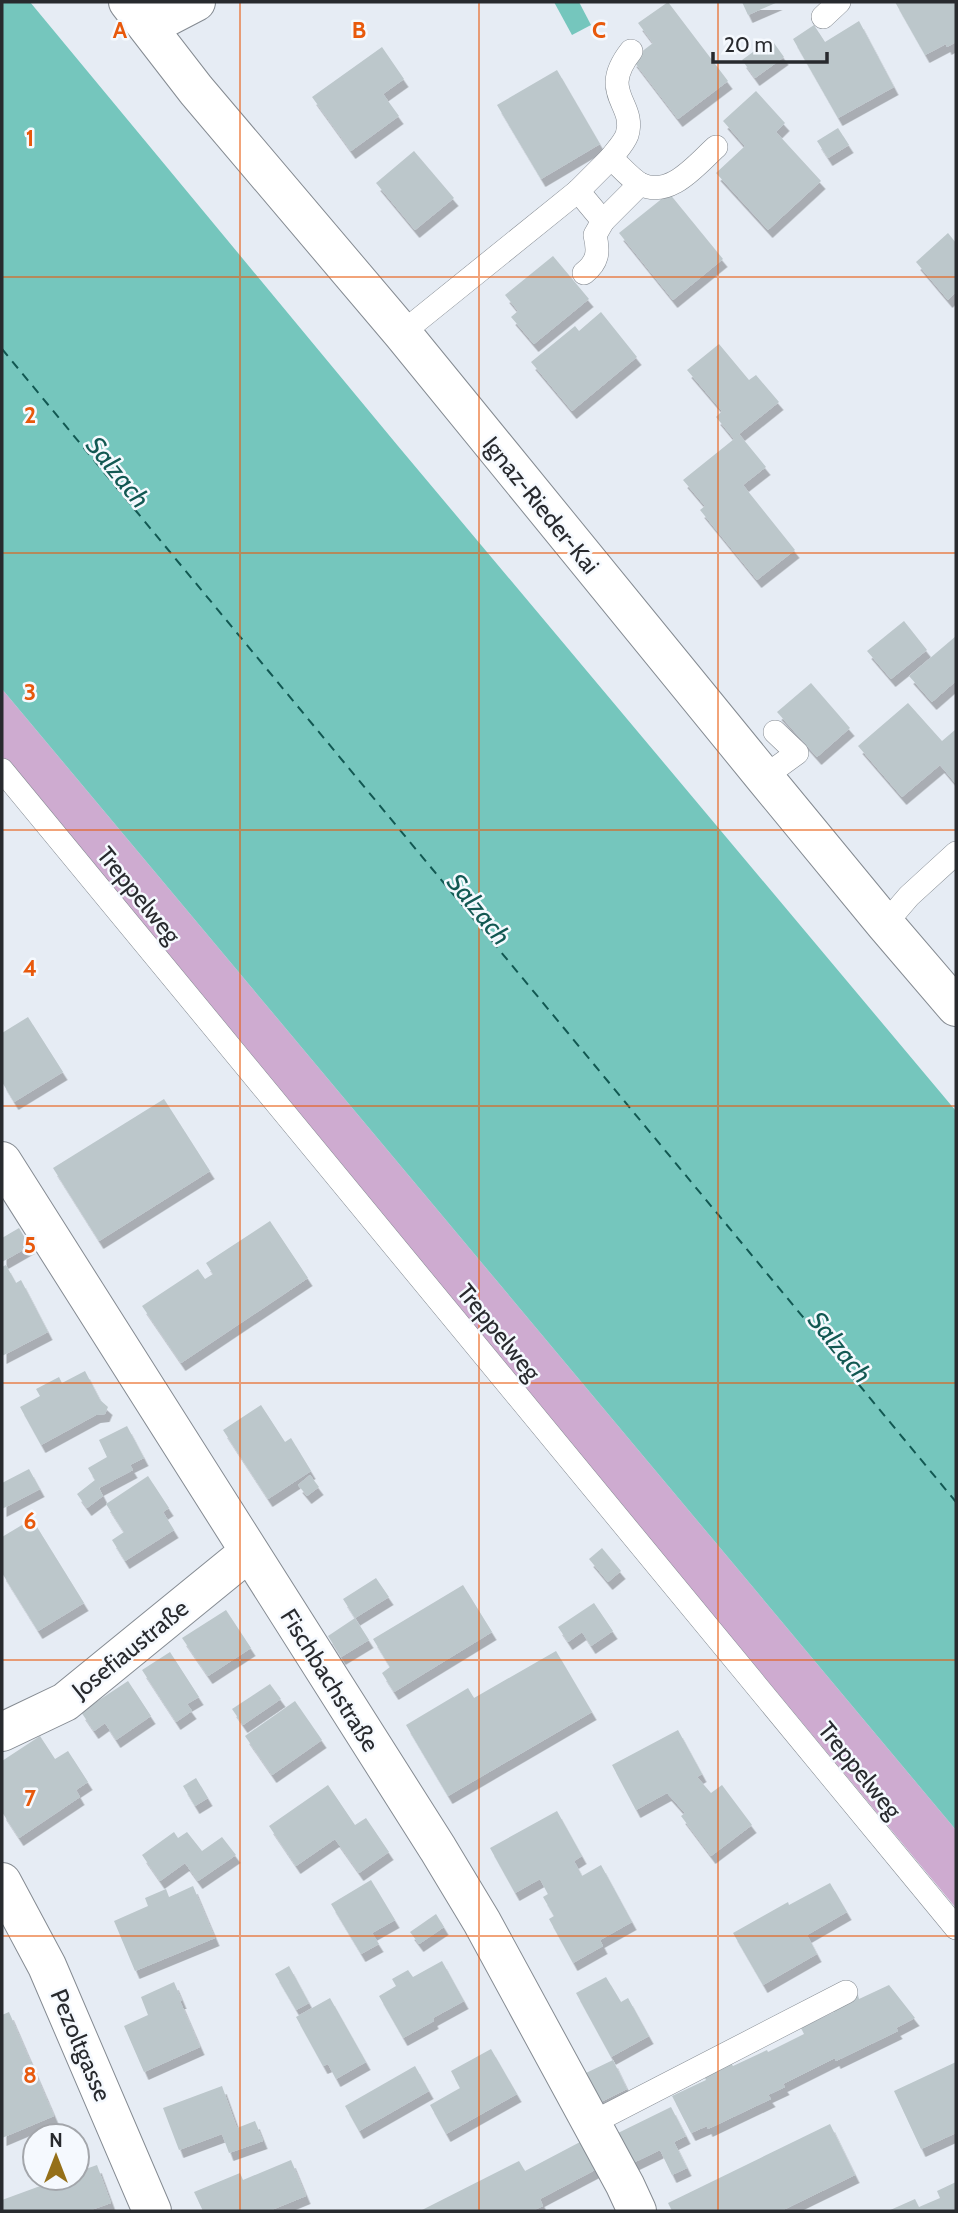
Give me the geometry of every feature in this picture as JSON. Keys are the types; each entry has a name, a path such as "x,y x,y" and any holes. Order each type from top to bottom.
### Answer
{"street":[{"path":"138,14 196,2"},
{"name":"Ignaz-Rieder-Kai","path":"138,14 196,90 402,333 764,777 956,1007"},
{"name":"Fischbachstraße","path":"2,1161 469,1901 637,2211"},
{"name":"Josefiaustraße","path":"2,1732 65,1702 249,1552"},
{"name":"Pezoltgasse","path":"2,1882 47,1966 152,2211"}],"lane":[{"path":"402,333 578,191 611,158 627,134 627,118 616,82 619,65 631,51"},
{"path":"611,158 640,184 657,188 677,183 716,147"},
{"path":"584,273 595,264 598,247 595,235 603,221 640,184"},
{"path":"578,191 603,221"},
{"path":"764,777 797,753 775,732"},
{"name":"Treppelweg","path":"2,770 956,1928"},
{"path":"885,924 909,896 956,853"},
{"path":"590,2124 846,1992"}],"shaded area":[{"path":"2,689 956,1830 956,1908 2,758"}],"water":[{"name":"Salzach","path":"2,2 30,2 956,1111 956,1830 2,689"},
{"path":"554,2 579,2 591,25 572,35"}],"building":[{"path":"668,2 728,81 678,119 632,59 653,43 638,23"},
{"path":"742,2 778,2 748,15"},
{"path":"895,2 956,2 956,42 925,55"},
{"path":"859,21 894,87 838,118 793,39 814,25 825,42"},
{"path":"771,39 784,57 755,78 742,60"},
{"path":"382,47 404,79 383,94 399,116 351,151 312,97"},
{"path":"557,70 600,144 541,179 497,105"},
{"path":"756,91 785,123 776,132 821,181 768,230 716,173 745,146 723,121"},
{"path":"838,128 849,145 828,158 817,141"},
{"path":"414,151 454,198 415,230 376,183"},
{"path":"669,193 723,259 673,300 619,233"},
{"path":"948,233 956,243 956,292 948,300 916,262"},
{"path":"553,256 589,299 534,344 511,317 518,311 505,295"},
{"path":"601,312 637,357 572,411 531,362 575,326 579,331"},
{"path":"719,344 749,380 756,375 779,402 739,434 766,467 743,485 795,550 757,580 700,510 705,506 683,480 734,439 716,417 722,411 687,370"},
{"path":"904,621 927,650 891,679 867,651"},
{"path":"956,636 956,681 932,702 909,676"},
{"path":"811,683 850,728 817,757 777,712"},
{"path":"908,703 942,741 956,729 956,784 940,765 902,797 858,746"},
{"path":"28,1017 63,1072 14,1102 2,1082 2,1033"},
{"path":"164,1099 210,1171 99,1241 53,1168"},
{"path":"270,1221 308,1278 181,1363 142,1306 198,1269 205,1279 213,1274 206,1263"},
{"path":"19,1228 30,1246 2,1262 2,1238"},
{"path":"6,1265 16,1283 21,1280 48,1332 2,1356 2,1267"},
{"path":"85,1371 100,1400 108,1407 105,1414 96,1415 41,1445 20,1407 40,1396 36,1389 59,1377 62,1383"},
{"path":"261,1405 285,1442 291,1438 311,1471 268,1499 223,1430"},
{"path":"127,1426 144,1458 130,1465 133,1470 99,1488 103,1496 87,1508 77,1494 95,1480 88,1468 107,1457 99,1440"},
{"path":"29,1469 40,1489 2,1509 2,1483"},
{"path":"310,1475 319,1487 307,1496 298,1485"},
{"path":"148,1476 169,1508 163,1512 174,1530 125,1561 112,1540 124,1532 106,1504"},
{"path":"32,1519 84,1603 38,1631 2,1573 2,1537"},
{"path":"602,1548 621,1571 608,1582 589,1559"},
{"path":"376,1578 389,1597 355,1618 343,1599"},
{"path":"463,1585 492,1632 394,1692 382,1673 390,1667 373,1639"},
{"path":"594,1603 613,1631 591,1646 582,1632 568,1642 558,1627"},
{"path":"226,1610 251,1648 208,1676 182,1638"},
{"path":"355,1618 369,1640 341,1657 328,1636"},
{"path":"556,1651 592,1712 448,1796 406,1725 468,1688 474,1698"},
{"path":"170,1652 199,1697 187,1704 192,1711 176,1722 142,1670"},
{"path":"128,1681 151,1716 116,1740 105,1723 94,1731 81,1712"},
{"path":"270,1684 281,1699 243,1725 232,1709"},
{"path":"295,1701 322,1740 272,1775 245,1736"},
{"path":"678,1730 702,1774 697,1777 711,1793 722,1785 752,1825 711,1856 681,1816 685,1813 667,1793 636,1810 612,1765"},
{"path":"40,1736 55,1759 68,1751 88,1782 76,1790 80,1797 19,1838 2,1812 2,1761"},
{"path":"196,1778 208,1798 195,1806 183,1786"},
{"path":"328,1785 355,1825 366,1818 389,1852 359,1873 335,1839 296,1866 269,1826"},
{"path":"557,1811 582,1856 574,1861 582,1876 601,1865 632,1922 600,1940 603,1946 573,1963 549,1919 554,1916 543,1897 548,1894 540,1879 515,1893 490,1848"},
{"path":"174,1832 178,1838 187,1832 202,1851 222,1837 236,1855 198,1881 185,1863 160,1881 142,1855"},
{"path":"371,1880 395,1920 372,1933 379,1944 361,1954 331,1904"},
{"path":"830,1883 847,1912 807,1935 817,1954 763,1985 733,1933 788,1902 789,1905"},
{"path":"193,1886 215,1938 135,1971 114,1921 148,1906 145,1898 166,1889 169,1897"},
{"path":"436,1914 444,1927 419,1944 410,1932"},
{"path":"442,1961 464,2001 403,2038 379,1996 396,1986 392,1979 408,1970 413,1977"},
{"path":"289,1966 309,2003 296,2010 275,1974"},
{"path":"606,1977 621,2002 628,1998 649,2036 611,2057 576,1993"},
{"path":"174,1982 200,2047 144,2072 124,2026 148,2015 141,1997"},
{"path":"889,1985 915,2018 896,2028 898,2031 783,2084 785,2087 768,2095 771,2099 708,2129 707,2126 691,2133 672,2096 706,2080 704,2076 731,2063 733,2066 804,2034 801,2028 834,2012 832,2008 858,1995 859,1999"},
{"path":"330,1998 366,2062 336,2079 328,2064 323,2066 296,2017"},
{"path":"9,2012 54,2116 40,2122 21,2122 21,2130 2,2138 2,2015"},
{"path":"491,2049 517,2094 446,2134 430,2105 460,2088 451,2071"},
{"path":"613,2060 627,2089 601,2102 586,2073"},
{"path":"956,2062 956,2133 921,2149 894,2091"},
{"path":"415,2066 429,2091 359,2131 345,2106"},
{"path":"222,2086 237,2128 255,2121 263,2141 229,2153 222,2134 179,2150 163,2108"},
{"path":"671,2107 686,2136 674,2142 687,2168 672,2175 660,2150 633,2163 618,2133"},
{"path":"830,2124 855,2175 781,2211 672,2211 668,2203"},
{"path":"580,2142 595,2170 540,2199 543,2206 532,2211 420,2211 519,2161 525,2171"},
{"path":"291,2160 306,2196 269,2211 203,2211 194,2192 240,2173 243,2180"},
{"path":"97,2165 111,2203 88,2211 3,2211 2,2200 24,2192 91,2192 91,2167"},
{"path":"956,2182 956,2211 888,2211 915,2199 919,2207 940,2198 937,2191"}],"ferry route":[{"path":"2,349 956,1502"}]}
